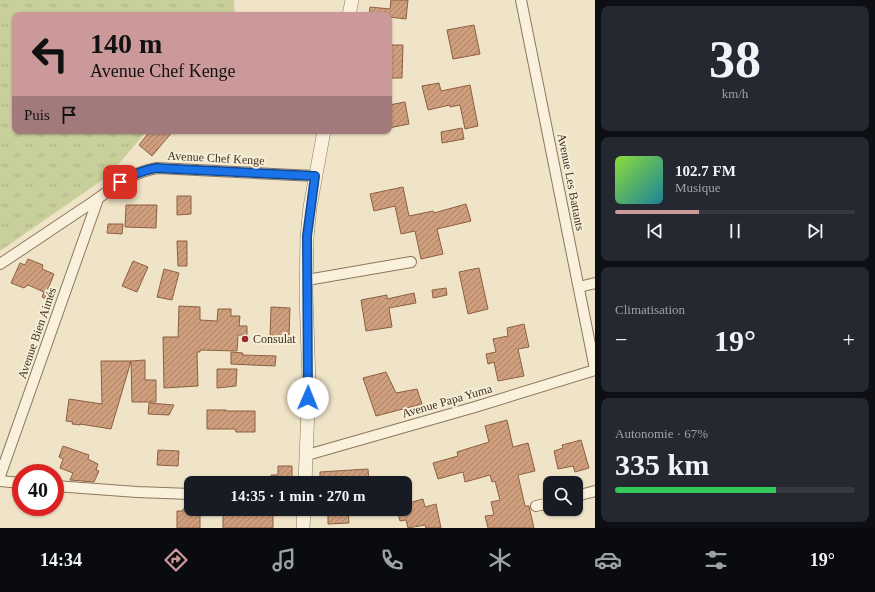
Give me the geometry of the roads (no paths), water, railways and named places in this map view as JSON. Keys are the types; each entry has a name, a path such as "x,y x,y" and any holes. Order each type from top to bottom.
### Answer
{"street":[{"path":"350,12 352,0"},
{"name":"Avenue Les Battants","path":"521,0 595,370"},
{"path":"305,476 309,383 307,236 315,176 323,134"},
{"name":"Avenue Chef Kenge","path":"0,264 98,199 131,175 144,170 156,168 315,176"},
{"name":"Avenue Bien Aimés","path":"0,476 98,199"},
{"path":"307,280 411,262"},
{"path":"579,287 595,283"},
{"name":"Avenue Papa Yuma","path":"306,455 475,407 595,370"},
{"path":"0,481 12,482"},
{"path":"64,487 184,494"},
{"path":"583,494 595,491"},
{"path":"536,506 543,504"},
{"path":"303,528 304,516"}],"place":[{"name":"Consulat","path":"245,339"}]}
